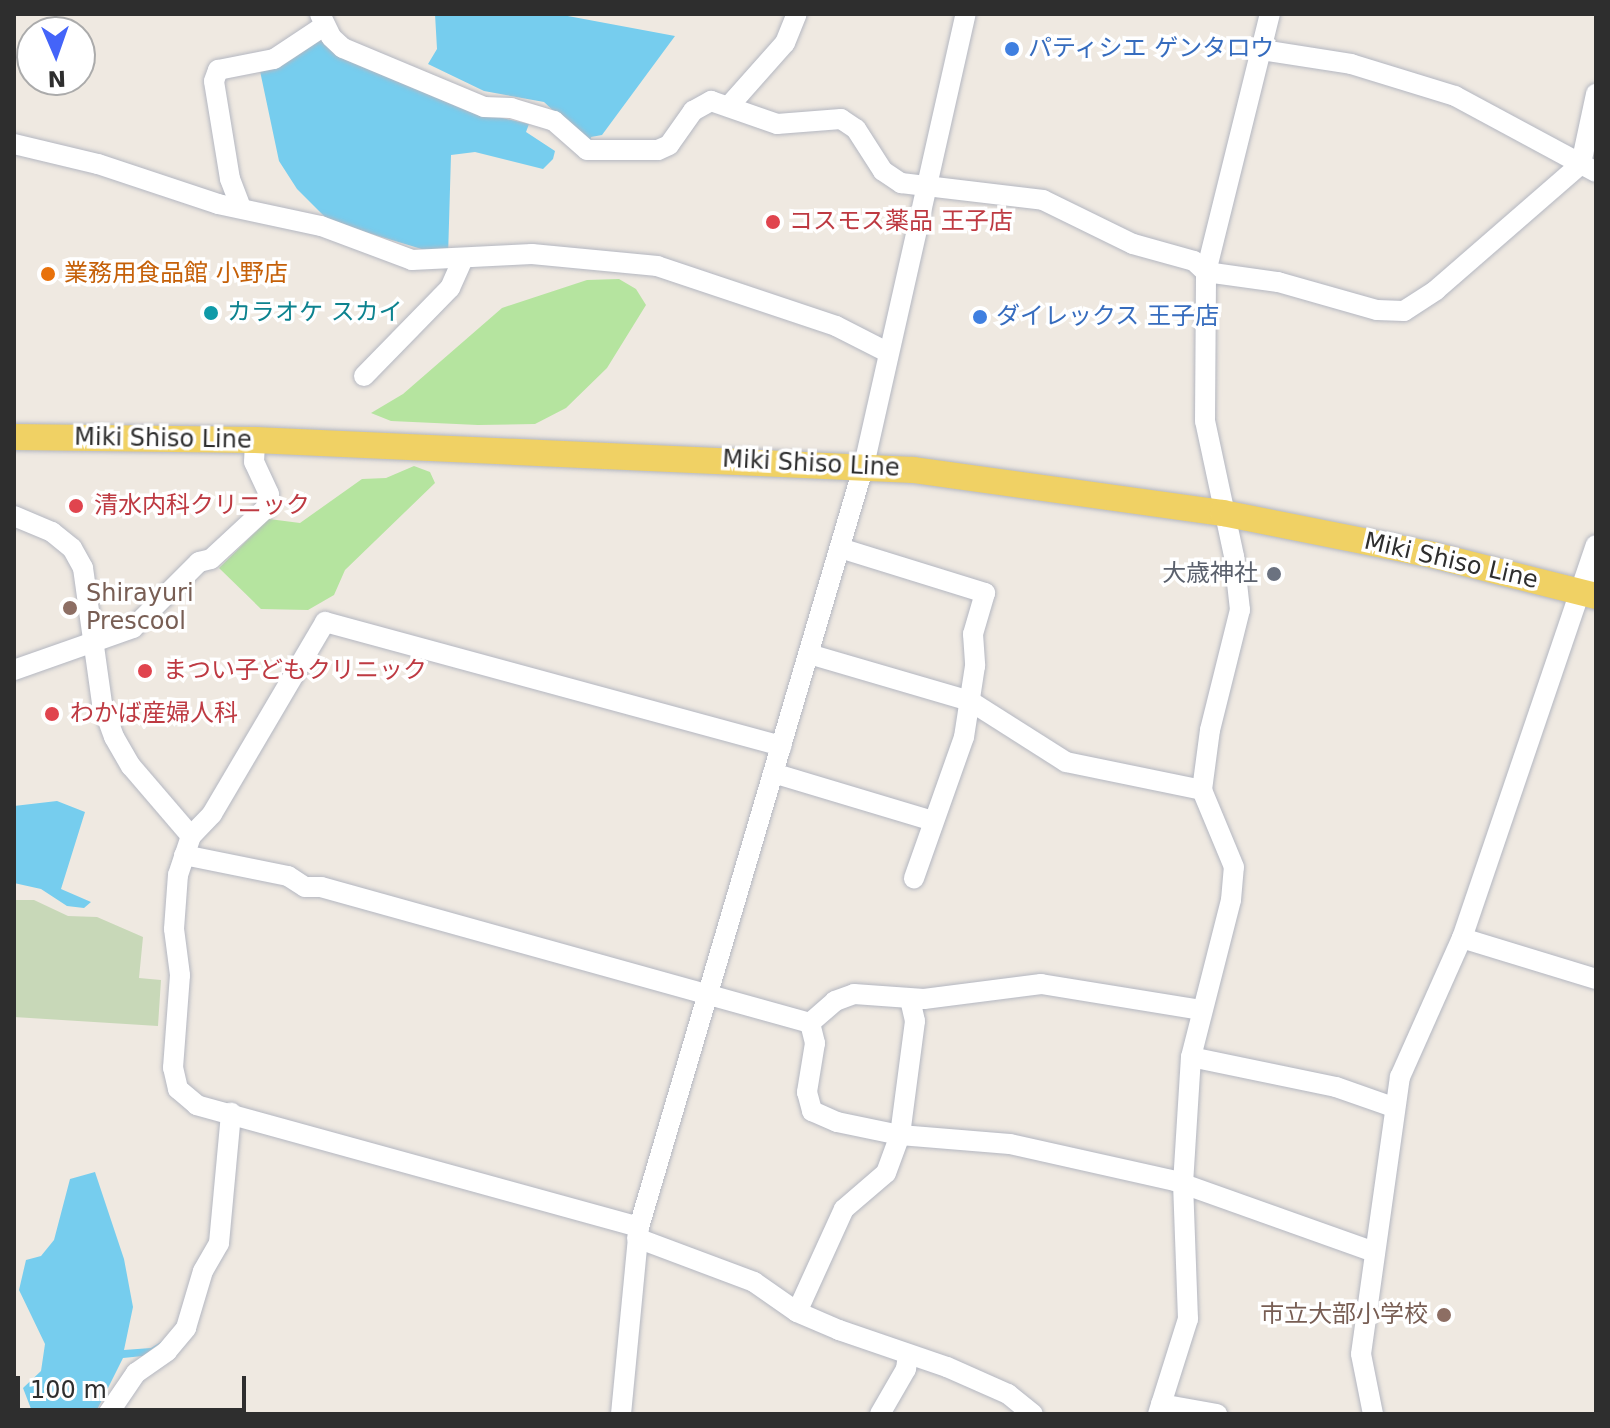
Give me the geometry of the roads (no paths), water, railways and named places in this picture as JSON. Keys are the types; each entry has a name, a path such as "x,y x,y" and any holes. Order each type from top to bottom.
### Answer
{"main road":[{"name":"Miki Shiso Line","path":"14,437 255,440 864,465 1223,513 1433,555 1589,594"}],"street":[{"path":"729,106 785,43 797,14"},
{"path":"621,1414 638,1232 864,465 887,352 966,14"},
{"path":"1217,1414 1160,1409 1188,1319 1183,1184 1191,1057 1231,900 1234,867 1202,790 1210,730 1240,610 1205,421 1206,272 1270,14"},
{"path":"240,205 230,179 214,81 218,70 274,59 322,20 343,48 391,71 484,107 536,113 554,121 587,150 601,153 658,150 669,145 693,111 711,101 777,124 841,119 856,129 883,171 925,189 1043,200 1133,244 1194,261 1206,272 1278,282 1377,310 1404,311 1589,168 1596,94"},
{"path":"1262,50 1351,64 1455,96 1589,168"},
{"path":"14,144 98,164 218,204 240,205 321,226 412,260 462,261 532,254 657,266 836,326 887,352"},
{"path":"364,376 450,288 462,261"},
{"path":"14,670 133,628 199,562 211,559 266,508 269,494 254,462 255,440"},
{"path":"14,516 52,532 72,548 89,591 102,704 114,737 188,846 288,876 305,887 321,887 709,992 810,1023"},
{"path":"1373,1414 1361,1354 1372,1251 1400,1077 1462,938 1589,594 1596,545"},
{"path":"840,548 985,593 973,634 970,701 964,737 914,878"},
{"path":"781,746 325,622 212,814 188,846 174,929 180,975 173,1068 178,1089 197,1105 638,1232 754,1282 797,1312 1008,1394 1033,1414"},
{"path":"809,654 970,701 1066,762 1202,790"},
{"path":"773,773 933,821"},
{"path":"1462,938 1596,979"},
{"path":"810,1023 835,1001 854,994 910,1000 1041,984 1202,1010"},
{"path":"797,1312 844,1209 886,1173 900,1135 915,1021 910,1000"},
{"path":"810,1023 815,1043 807,1092 812,1111 900,1135 1010,1144 1183,1184 1372,1251"},
{"path":"1191,1057 1336,1087 1393,1107"},
{"path":"108,1414 136,1373 167,1351 186,1328 203,1271 219,1243 231,1113"},
{"path":"880,1414 906,1369 908,1354"}],"water":[{"path":"435,14 557,14 675,36 602,135 591,137 590,145 544,102 484,91 428,64 437,49"},
{"path":"323,38 502,118 529,124 526,132 555,151 553,159 543,169 475,152 451,155 448,257 329,221 297,189 279,161 260,71"},
{"path":"57,801 85,812 61,889 91,902 84,908 67,906 41,889 14,883 14,806"},
{"path":"95,1172 124,1259 133,1307 124,1350 151,1348 164,1340 143,1356 123,1358 95,1414 33,1414 23,1388 41,1371 45,1344 19,1290 26,1260 41,1256 54,1240 70,1179"}],"place":[{"name":"パティシエ ゲンタロウ","path":"1012,49"},
{"name":"コスモス薬品 王子店","path":"773,222"},
{"name":"業務用食品館 小野店","path":"48,274"},
{"name":"カラオケ スカイ","path":"211,313"},
{"name":"ダイレックス 王子店","path":"980,317"},
{"name":"清水内科クリニック","path":"76,506"},
{"name":"大歳神社","path":"1274,574"},
{"name":"Shirayuri Prescool","path":"70,608"},
{"name":"まつい子どもクリニック","path":"145,671"},
{"name":"わかば産婦人科","path":"52,714"},
{"name":"市立大部小学校","path":"1444,1315"}]}
